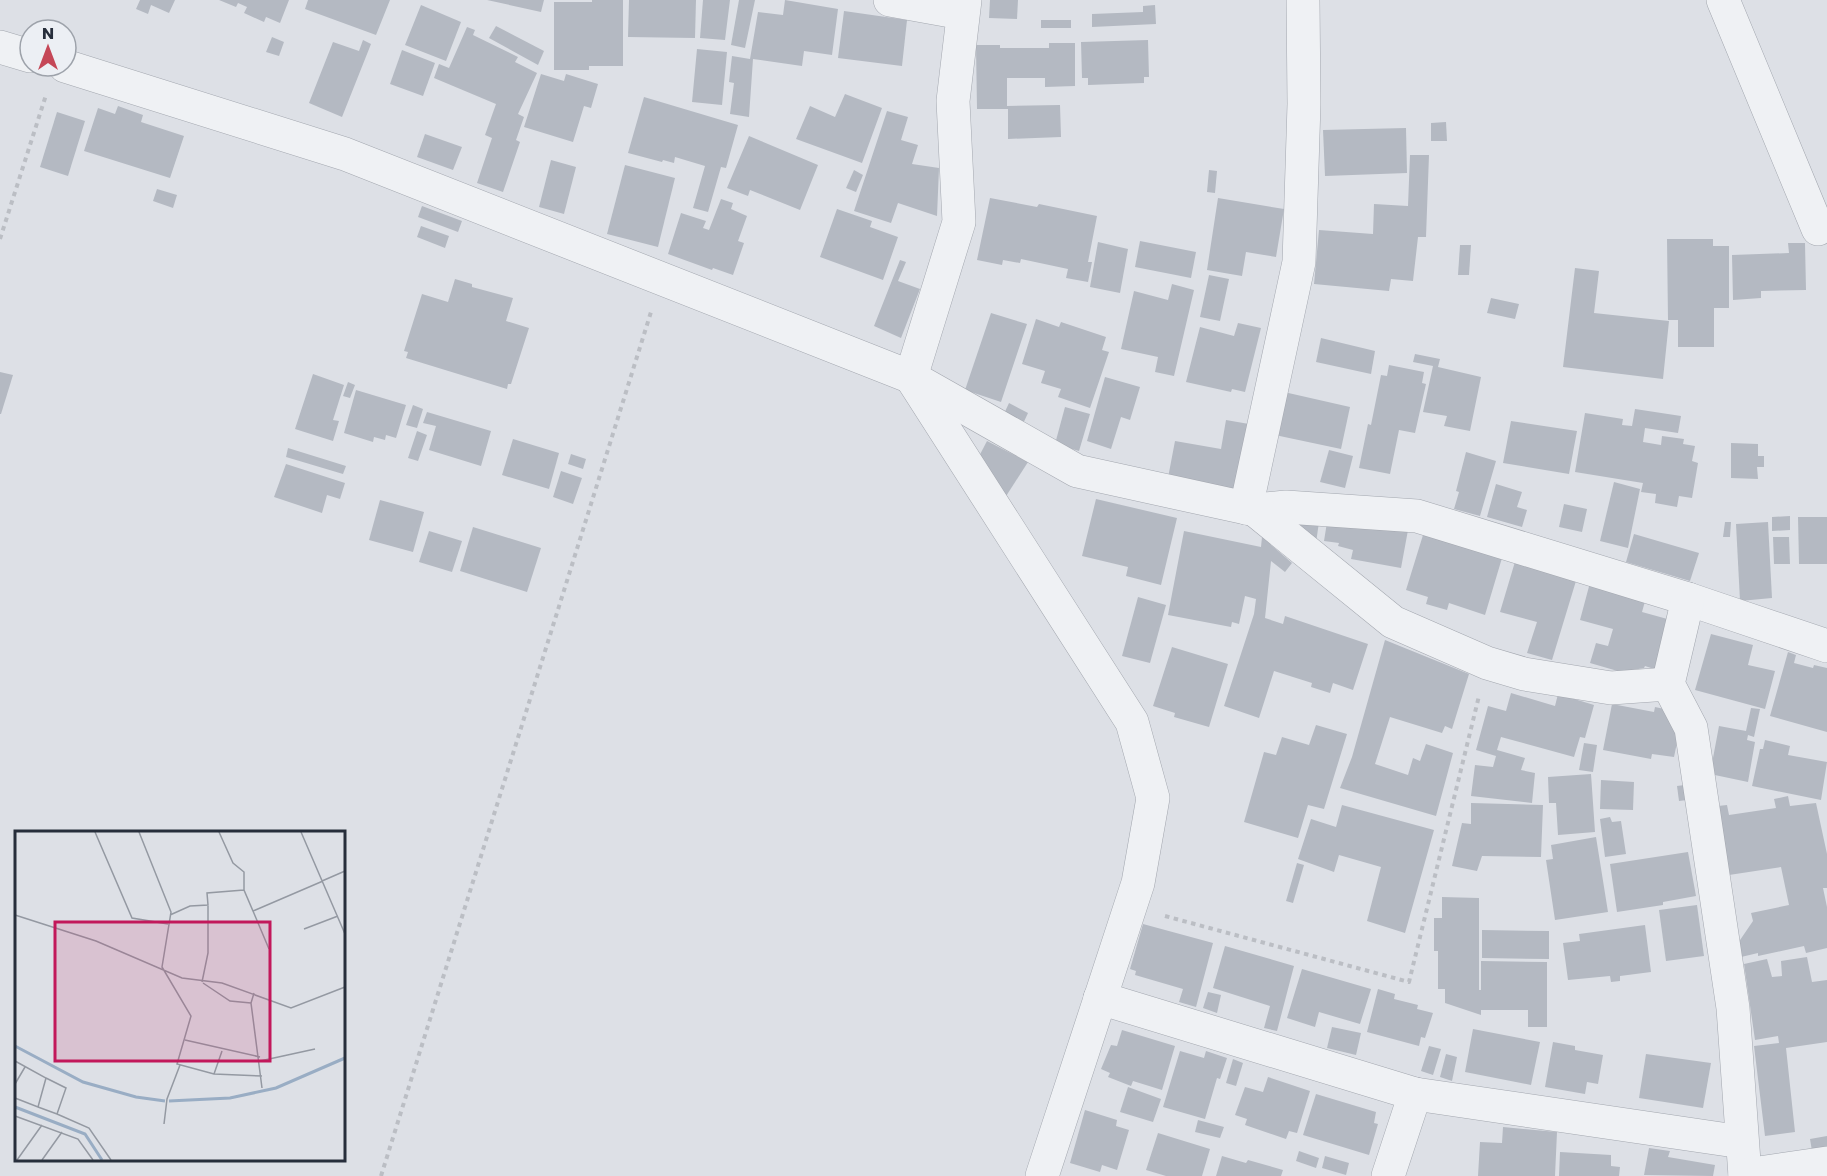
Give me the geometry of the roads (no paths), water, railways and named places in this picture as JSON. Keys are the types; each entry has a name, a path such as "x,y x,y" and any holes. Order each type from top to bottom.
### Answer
{"street":[{"path":"890,0 964,6 953,101 959,222 911,377 1132,722 1153,798 1138,884 1042,1176"},
{"path":"1250,509 1299,262 1304,104 1304,0"},
{"path":"1723,0 1818,229"},
{"path":"0,47 18,52"},
{"path":"61,78 345,154 911,377 1077,471 1250,509 1286,507 1417,516 1688,599 1827,646"},
{"path":"1250,509 1393,622 1487,663 1524,674 1611,688 1668,684"},
{"path":"1688,599 1668,684 1691,728 1733,1008 1745,1176 1827,1163"},
{"path":"1100,998 1415,1094 1742,1142"},
{"path":"1388,1176 1415,1094"}]}
